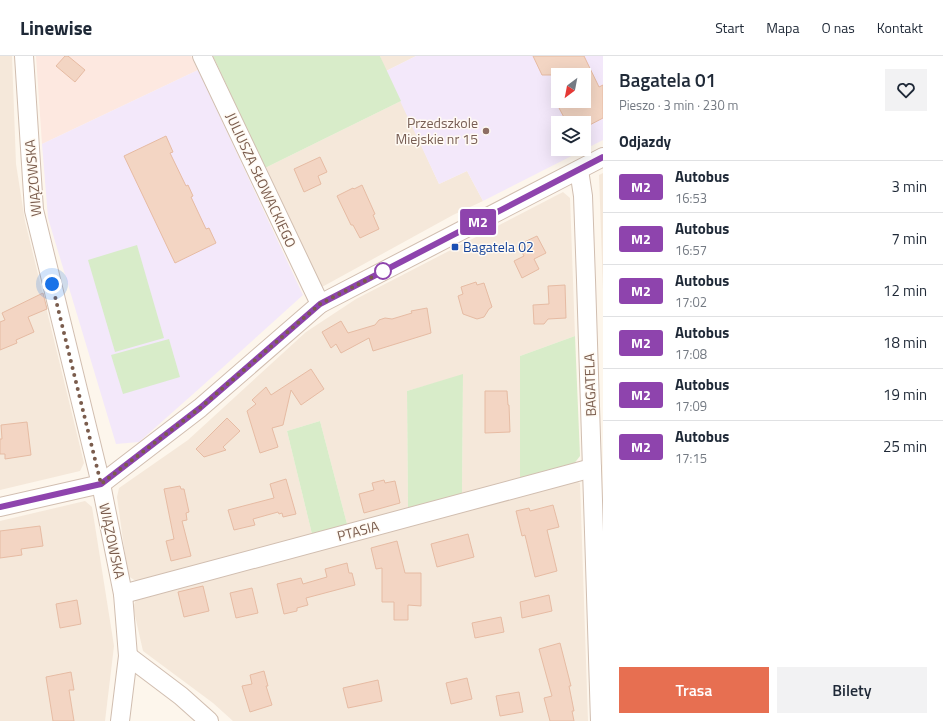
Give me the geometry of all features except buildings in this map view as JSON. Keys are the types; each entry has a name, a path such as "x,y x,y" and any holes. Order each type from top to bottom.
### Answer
{"street":[{"name":"WIĄZOWSKA","path":"24,56 34,210 101,484 123,594 128,656 120,721"},
{"name":"JULIUSZA SŁOWACKIEGO","path":"202,56 320,304"},
{"path":"0,507 101,484 200,408 320,304 603,157"},
{"name":"BAGATELA","path":"579,170 583,196 600,721"},
{"name":"PTASIA","path":"123,594 592,468"},
{"path":"128,656 181,696 209,721"}],"shaded area":[{"path":"0,56 12,56 16,164 25,221 84,463 80,471 0,490"},
{"path":"36,56 191,56 198,70 42,144"},
{"path":"380,56 416,56 386,71"},
{"name":"Przedszkole Miejskie nr 15","path":"416,56 603,56 603,140 591,146 591,116 551,116 551,156 572,156 483,201 467,171 439,184 386,71"},
{"path":"198,70 303,295 139,442 116,444 48,218 42,144"},
{"path":"401,101 439,184 467,171 483,201 453,215 322,287 265,168"},
{"path":"603,173 603,290 599,175"},
{"path":"563,192 570,198 575,336 520,356 520,479 462,494 463,375 407,391 408,508 347,524 320,421 287,431 312,534 136,581 128,576 117,497 119,488 188,440 306,332 356,299"},
{"path":"573,480 580,483 588,721 233,721 213,703 143,651 133,607 138,595"},
{"path":"85,501 92,507 114,646 105,721 0,721 0,521"}],"green space":[{"path":"213,56 380,56 401,101 265,168"},
{"path":"137,245 164,338 115,352 88,260"},
{"path":"575,336 580,456 573,465 520,479 520,356"},
{"path":"169,339 180,377 123,394 111,355"},
{"path":"463,374 462,494 408,508 407,391"},
{"path":"320,421 347,524 312,534 287,431"}],"bus line":[{"name":"M2","path":"0,507 101,484 200,408 320,304 603,157"}],"place":[{"name":"Przedszkole Miejskie nr 15","path":"486,131"},
{"name":"Bagatela 02","path":"455,247"}],"route":[{"path":"52,284 101,484 200,408 320,304 388,269 383,271"}]}
